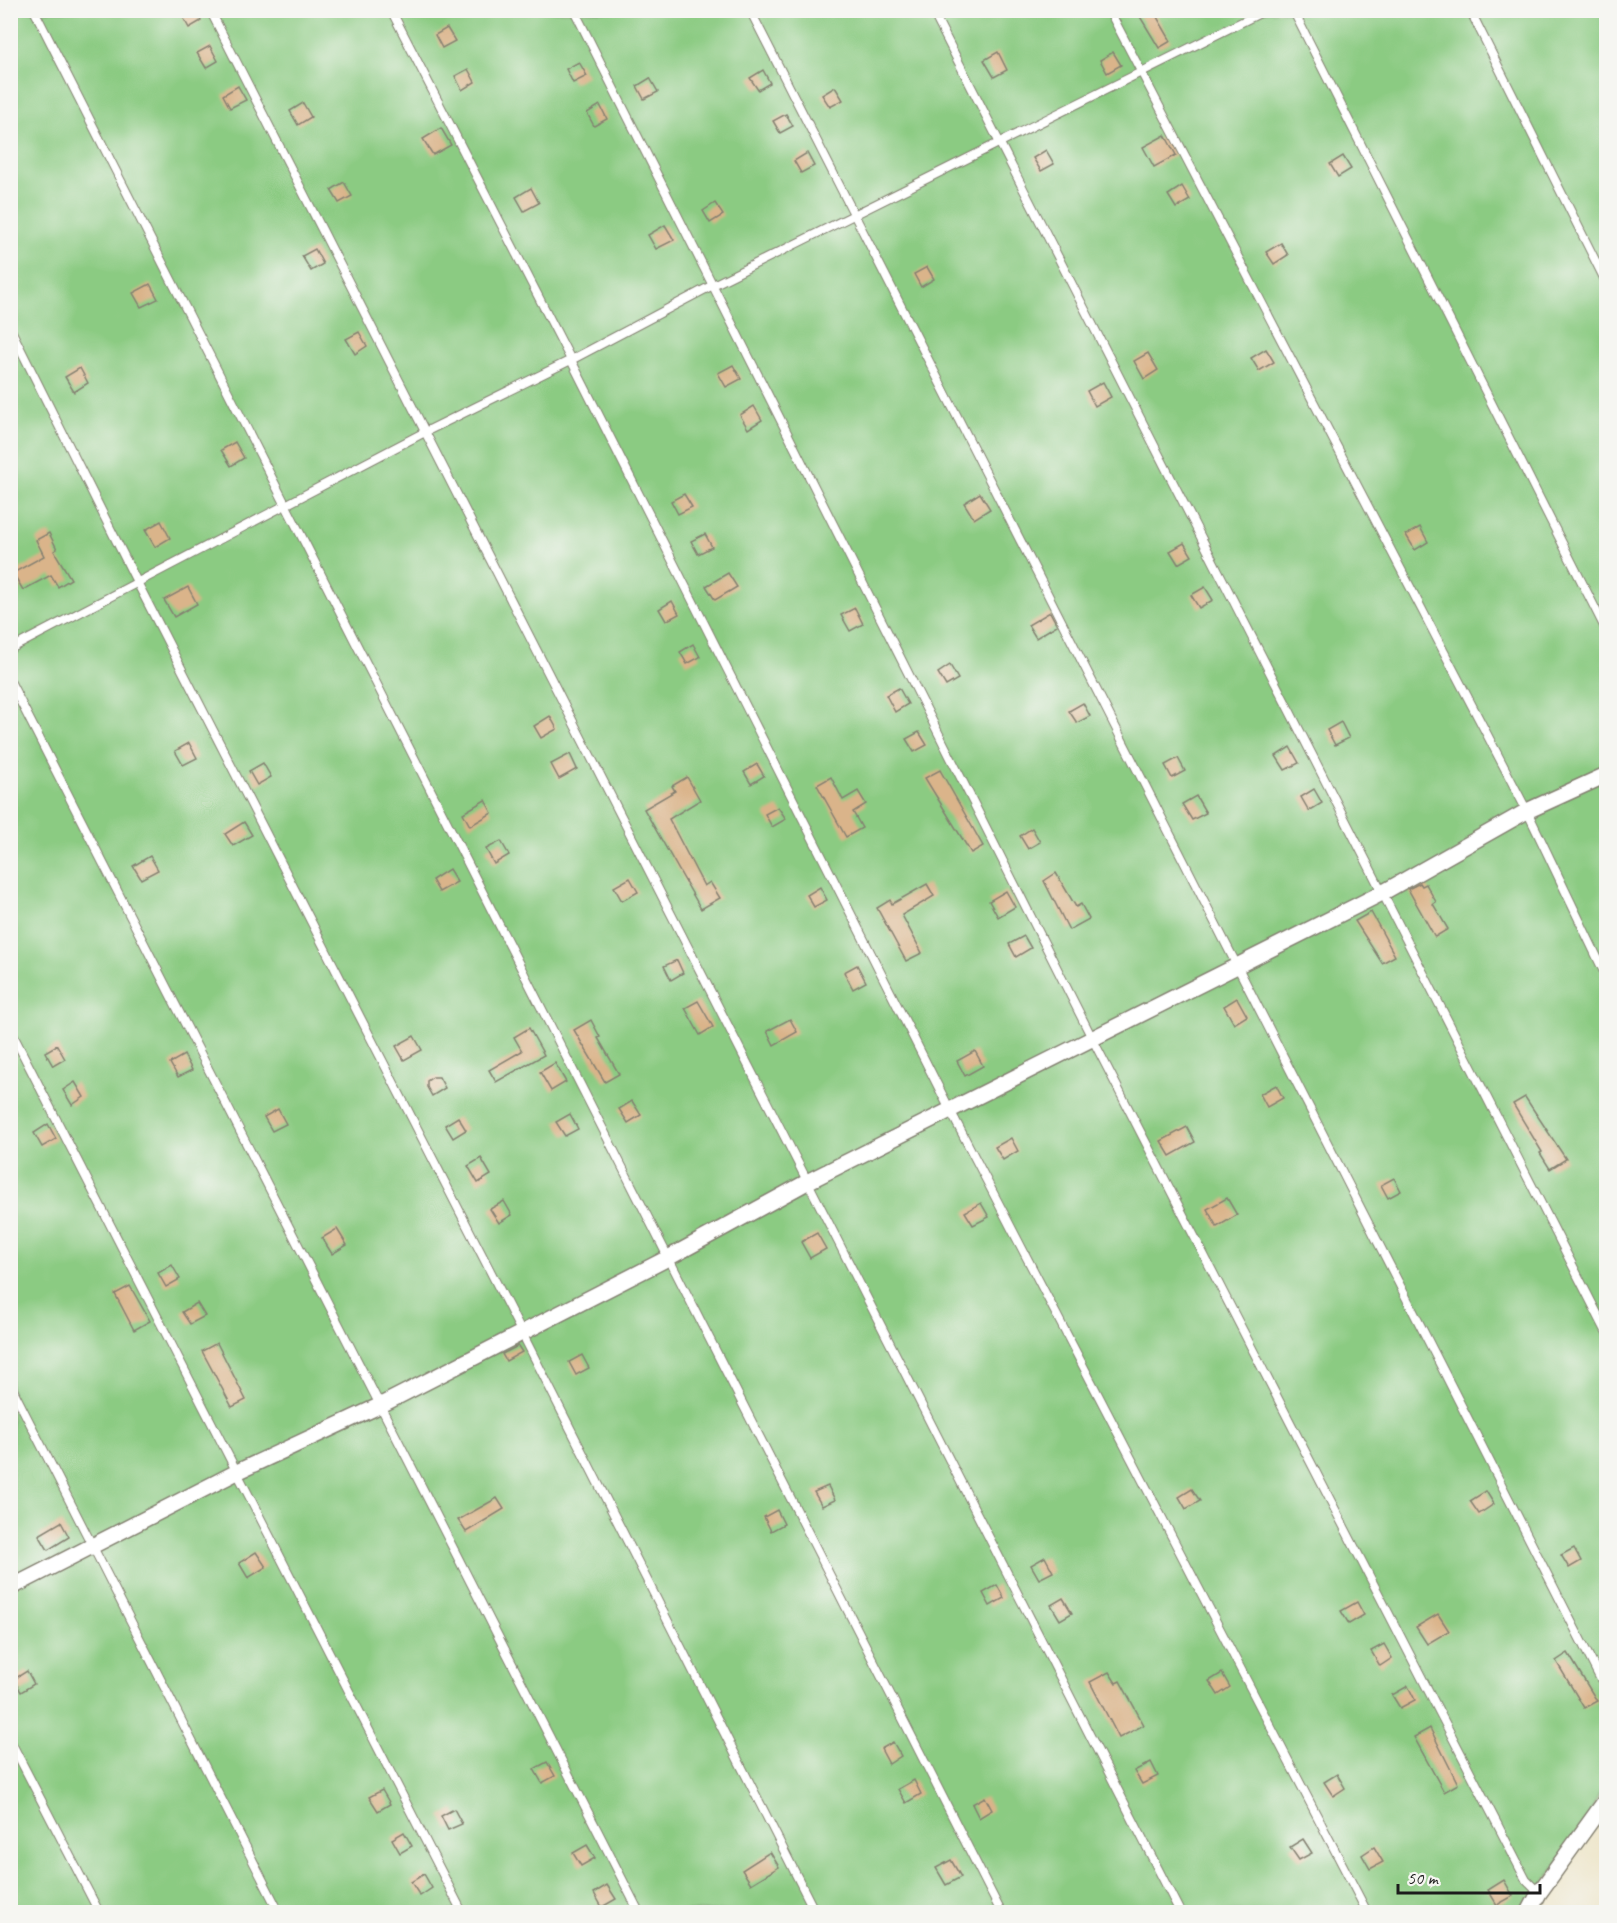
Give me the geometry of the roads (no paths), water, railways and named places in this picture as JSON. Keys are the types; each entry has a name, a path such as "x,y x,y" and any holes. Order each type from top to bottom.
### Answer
{"street":[{"path":"10,1588 237,1472 381,1405 668,1258 809,1181 1382,893 1527,811 1606,775"},
{"path":"1529,1912 1539,1893 1606,1800"}],"lane":[{"path":"34,10 284,506 1001,1912"},
{"path":"210,10 1180,1912"},
{"path":"392,10 951,1110 1367,1912"},
{"path":"573,10 1092,1038 1526,1880 1539,1893"},
{"path":"750,10 1238,964 1594,1667 1600,1678 1606,1681"},
{"path":"932,10 1606,1331"},
{"path":"1109,10 1527,811 1606,976"},
{"path":"10,649 425,432 571,360 713,285 1266,10"},
{"path":"1293,10 1606,630"},
{"path":"1470,10 1606,282"},
{"path":"10,328 137,582 522,1333 815,1912"},
{"path":"10,681 639,1912"},
{"path":"10,1029 462,1912"},
{"path":"10,1384 279,1912"},
{"path":"10,1740 99,1912"}]}
